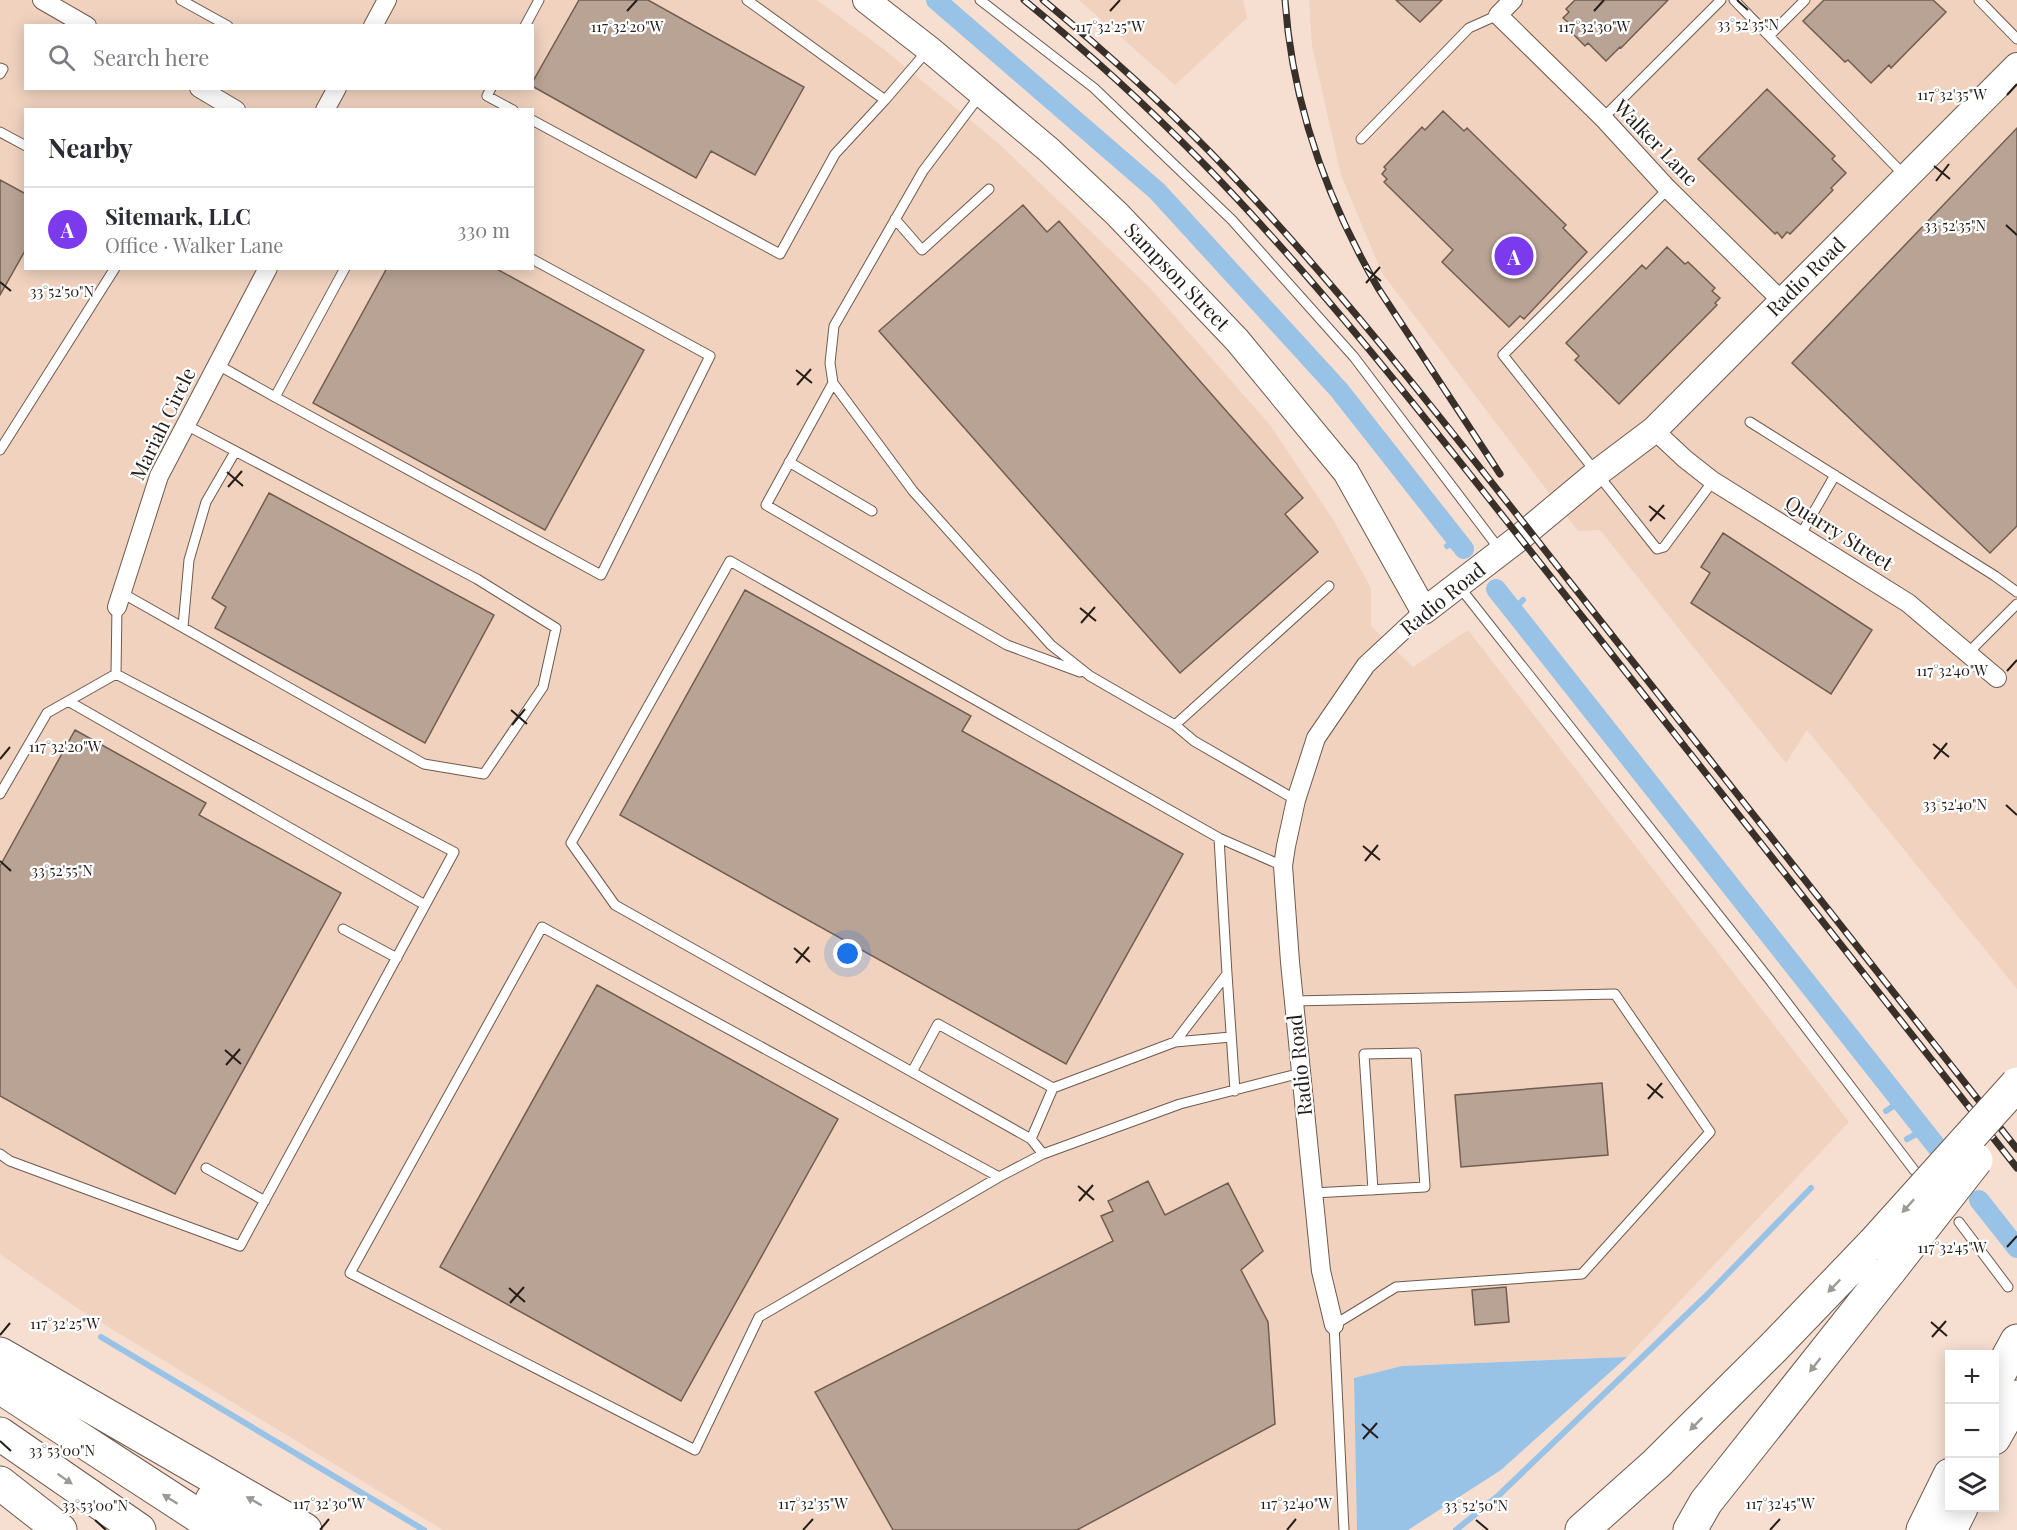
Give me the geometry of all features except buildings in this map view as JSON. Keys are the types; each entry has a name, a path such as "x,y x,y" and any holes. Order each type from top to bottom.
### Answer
{"highway":[{"path":"1690,1530 1706,1502 1882,1257 2017,1084"},
{"path":"1582,1530 1656,1464 1773,1348 1882,1257 2017,1106"},
{"path":"1999,1375 2017,1341"},
{"path":"0,1355 258,1530"},
{"path":"0,1355 305,1530"},
{"path":"0,1387 220,1530"},
{"path":"1999,1430 2017,1396"},
{"path":"0,1434 139,1530"},
{"path":"0,1483 60,1530"},
{"path":"1923,1530 1945,1485"},
{"path":"1950,1530 1959,1512"}],"street":[{"path":"42,0 84,24"},
{"path":"374,24 387,0"},
{"name":"Sampson Street","path":"866,0 929,49 1049,150 1117,214 1238,340 1346,472 1424,612"},
{"path":"1498,15 1514,0"},
{"name":"Walker Lane","path":"1498,15 1603,118 1668,189 1782,302"},
{"name":"Radio Road","path":"1334,1325 1320,1270 1293,1001 1283,866 1296,800 1316,738 1366,666 1424,612 1654,430 2017,66"},
{"path":"202,90 233,108"},
{"path":"326,108 336,90"},
{"name":"Mariah Circle","path":"120,600 159,476 267,270"},
{"name":"Quarry Street","path":"1654,430 1713,481 1908,603 1997,678"}],"lane":[{"path":"181,0 224,24"},
{"path":"526,24 539,0"},
{"path":"747,0 885,100"},
{"path":"980,0 1094,88 1232,220 1354,357 1497,555"},
{"path":"1603,118 1721,0"},
{"path":"1734,0 1906,178"},
{"path":"1770,36 1805,0"},
{"path":"1979,0 2017,39"},
{"path":"1361,139 1469,28 1498,15"},
{"path":"534,121 780,254 835,154 929,49"},
{"path":"0,68 3,69 0,74"},
{"path":"490,90 488,96 509,108"},
{"path":"982,93 923,171 834,326 830,363 833,383 913,490 1051,645 1090,676 1176,725 1194,741 1296,800"},
{"path":"0,132 24,146"},
{"path":"895,219 922,250 989,189"},
{"path":"1668,189 1503,355 1657,549 1664,547 1713,481"},
{"path":"218,365 601,575 710,357 534,260"},
{"path":"0,450 114,270"},
{"path":"275,397 344,270"},
{"path":"833,383 766,505 1007,645 1090,676"},
{"path":"1750,422 2017,592"},
{"path":"116,674 120,600 183,627 424,764 484,774 543,687 556,628 477,579 186,425"},
{"path":"183,627 189,560 207,502 235,452"},
{"path":"789,462 872,511"},
{"path":"1800,536 1835,475"},
{"path":"1043,1154 1031,1139 615,905 571,843 730,561 1219,838 1283,866"},
{"path":"1463,582 1914,1170"},
{"path":"1176,725 1329,586"},
{"path":"1968,653 2017,604"},
{"path":"0,794 47,713 116,674"},
{"path":"0,1154 10,1161 240,1246 454,852 116,674"},
{"path":"68,701 425,905"},
{"path":"1219,838 1235,1091"},
{"path":"999,1177 542,927 350,1274 695,1450 759,1317 999,1177 1043,1154 1180,1104 1301,1073"},
{"path":"343,929 397,958"},
{"path":"1175,1042 1227,974"},
{"path":"1293,1001 1615,994 1710,1132 1582,1274 1396,1287 1334,1325 1344,1530"},
{"path":"912,1072 938,1024 1053,1088"},
{"path":"1031,1139 1053,1088 1175,1042 1231,1037"},
{"path":"1313,1194 1425,1187 1416,1053 1364,1054 1373,1190"},
{"path":"206,1168 265,1202"},
{"path":"1959,1222 2008,1287"}],"shaded area":[{"path":"0,0 817,0 886,51 998,143 1150,288 1270,425 1334,521 1371,588 1371,626 1413,667 1468,630 1849,1122 1627,1357 1402,1366 1354,1378 1357,1530 443,1530 77,1308 0,1254"},
{"path":"1079,0 1243,0 1247,18 1175,85"},
{"path":"1309,0 2017,0 2017,989 1807,730 1786,763 1600,530 1578,531 1382,273 1341,175 1312,46"}],"water":[{"path":"1627,1357 1501,1470 1408,1530 1357,1530 1354,1378 1402,1366"}],"waterway":[{"path":"936,0 1157,191 1339,390 1464,549"},
{"path":"983,48 986,43"},
{"path":"1447,546 1457,540"},
{"path":"1496,589 1937,1147"},
{"path":"1517,606 1523,600"},
{"path":"1886,1111 1901,1101"},
{"path":"1907,1139 1924,1130"},
{"path":"1456,1530 1499,1495 1708,1294 1811,1188"},
{"path":"1979,1200 2017,1248"},
{"path":"101,1337 424,1530"}],"railway":[{"path":"1024,0 1070,38 1180,140 1295,262 1472,477 2017,1168"},
{"path":"1043,0 1129,74 1191,133 1258,203 1350,307 1480,468 2017,1149"},
{"path":"1285,0 1295,76 1304,113 1328,185 1343,220 1378,288 1500,474"}],"place":[{"name":"Sitemark, LLC","path":"1514,256"}]}
